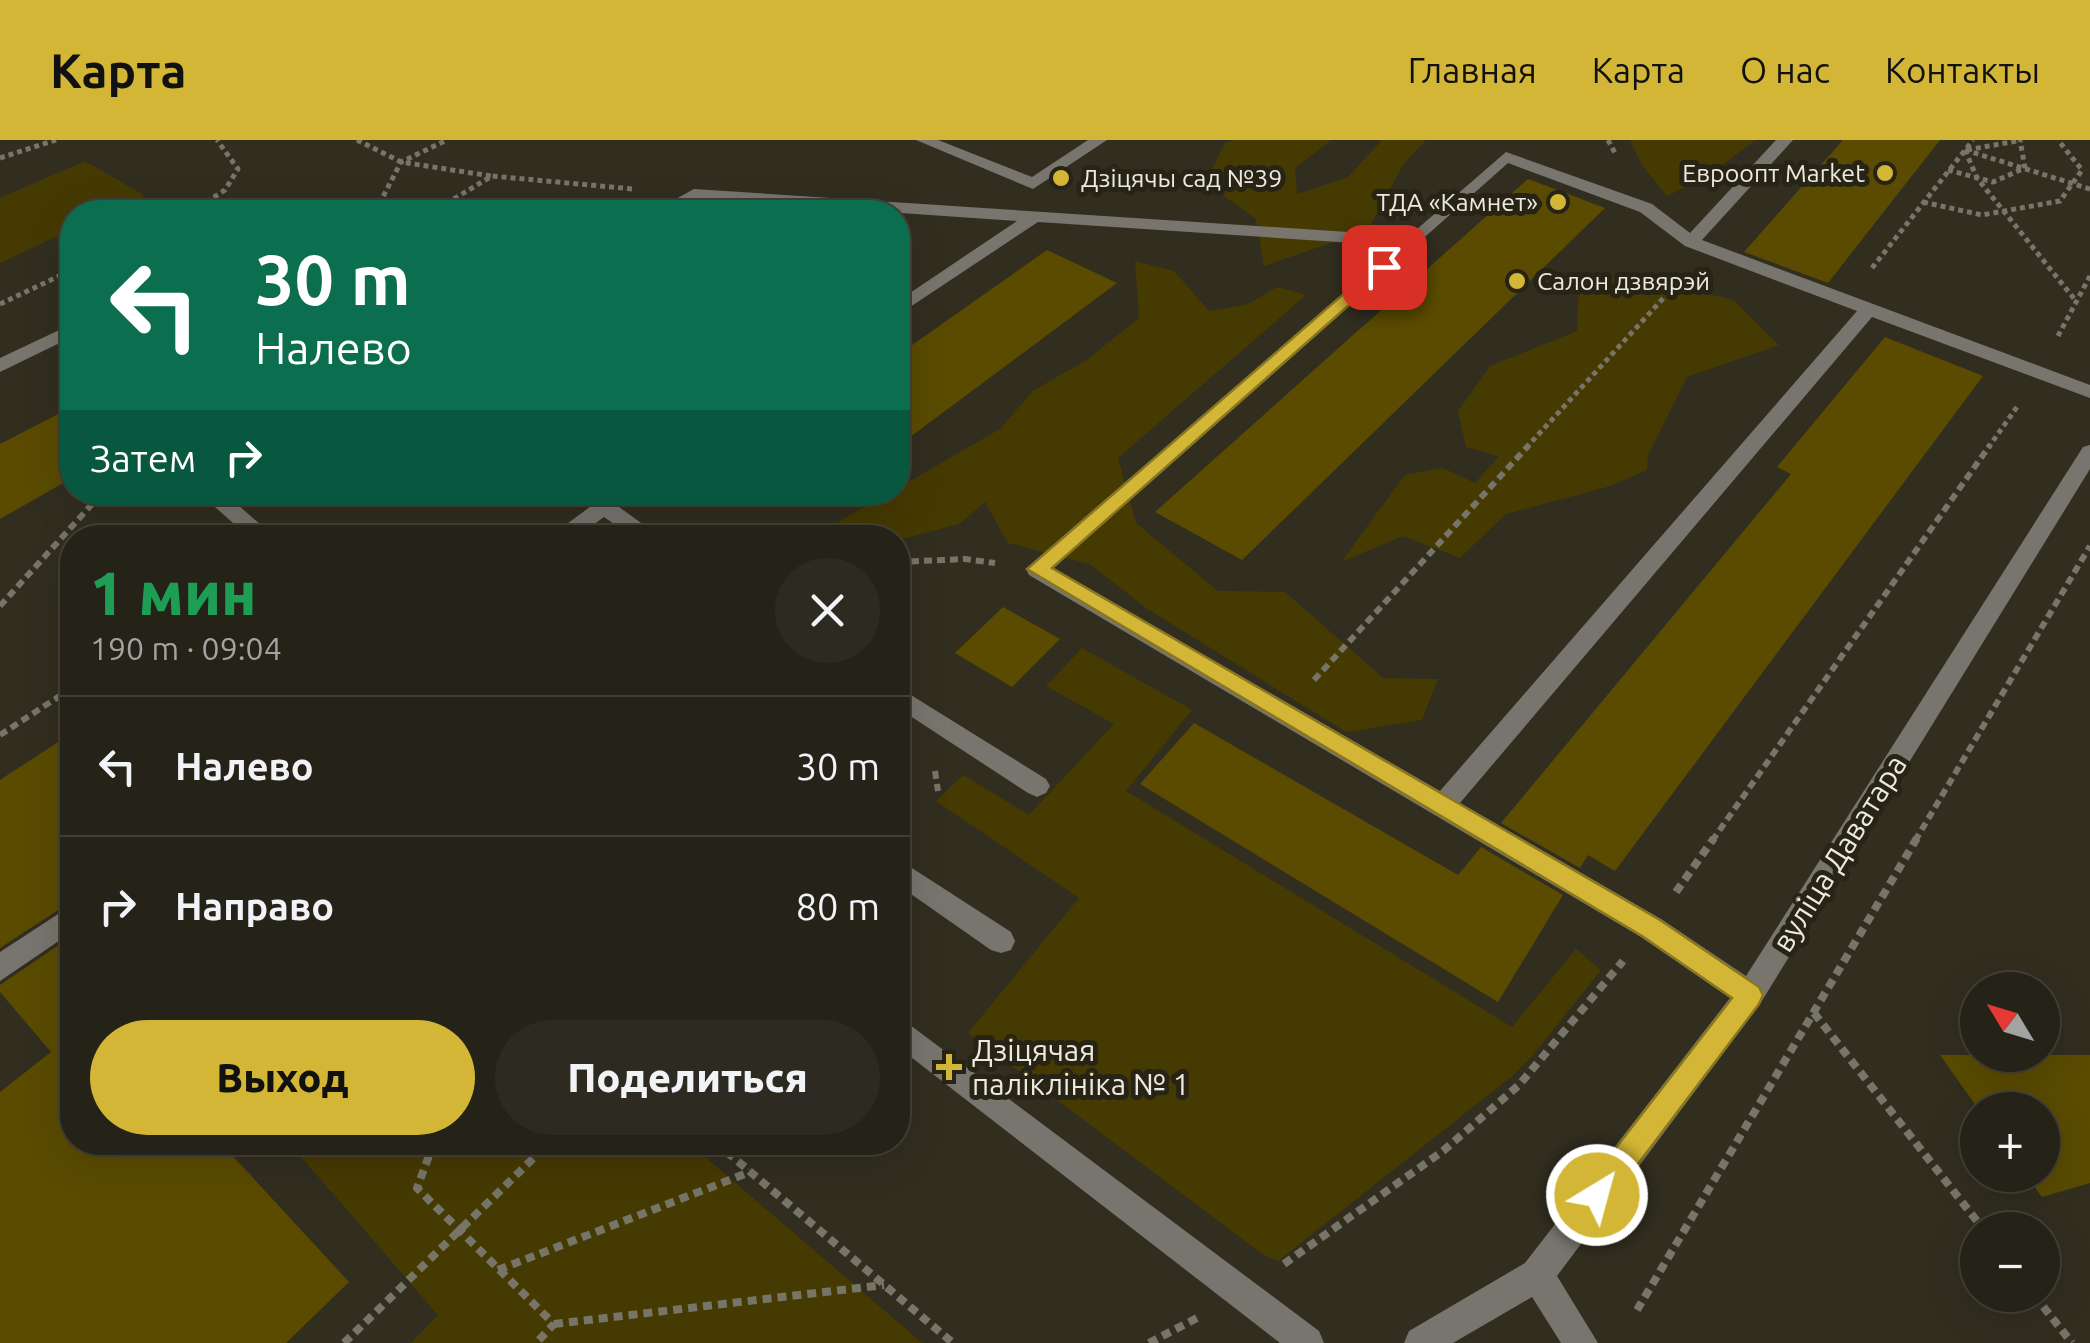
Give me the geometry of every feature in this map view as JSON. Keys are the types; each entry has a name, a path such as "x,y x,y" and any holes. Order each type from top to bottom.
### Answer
{"street":[{"path":"924,140 1032,184 1099,140"},
{"path":"1700,245 1785,140"},
{"path":"1750,995 1651,928 1038,569 1506,156 1646,208 1700,245 2090,392"},
{"path":"683,200 694,194 792,200"},
{"path":"910,207 1413,242"},
{"path":"910,301 1037,215"},
{"path":"1441,808 1869,310"},
{"path":"0,366 60,336"},
{"name":"вуліца Даватара","path":"1420,1343 1536,1274 1750,995 2090,452"},
{"path":"224,505 249,525"},
{"path":"578,525 607,505"},
{"path":"604,507 631,525"},
{"path":"910,704 1037,786"},
{"path":"910,878 1001,940"},
{"path":"0,968 60,926"},
{"path":"910,1039 1307,1343"},
{"path":"1536,1274 1581,1343"}],"path":[{"path":"28,146 36,140"},
{"path":"0,158 56,140"},
{"path":"214,200 234,181 238,169 220,140"},
{"path":"358,140 401,162 492,176 694,194"},
{"path":"381,200 401,162 447,140"},
{"path":"1846,300 1973,140"},
{"path":"1966,150 2021,140 2025,168"},
{"path":"1923,202 1982,215 2060,201 2082,170 2058,140"},
{"path":"1966,150 2090,190"},
{"path":"1966,150 1977,178 2076,301"},
{"path":"1948,170 1993,182 2025,168"},
{"path":"452,200 492,176"},
{"path":"1283,714 1700,245"},
{"path":"0,304 60,276"},
{"path":"2038,374 2090,276"},
{"path":"73,525 91,505"},
{"path":"0,606 60,540"},
{"path":"1637,1310 2090,546"},
{"path":"910,561 965,558 1040,570"},
{"path":"0,734 60,696"},
{"path":"1814,1013 1970,1212"},
{"path":"429,1155 417,1188 554,1324"},
{"path":"344,1343 537,1155"},
{"path":"730,1155 953,1343"},
{"path":"498,1270 750,1172"},
{"path":"536,1343 554,1324 884,1284"},
{"path":"2047,1312 2072,1343"}],"shaded area":[{"path":"1233,140 1331,140 1295,168 1297,194 1348,177 1382,140 1426,140 1404,163 1368,230 1264,266 1256,219 1206,183 1224,144"},
{"path":"1630,140 1755,140 1709,175 1667,196 1642,165"},
{"path":"85,161 145,196 136,200 60,200 60,235 0,263 0,198"},
{"path":"1135,261 1174,271 1209,311 1248,304 1277,287 1306,295 1118,458 1136,523 1218,591 1285,592 1383,678 1438,679 1422,720 1346,732 1146,608 1090,564 1008,543 985,502 959,524 910,537 910,525 833,525 868,505 910,505 910,481 1000,429 1033,391 1088,359 1139,318"},
{"path":"1628,276 1733,300 1779,345 1687,377 1648,456 1647,470 1607,487 1506,514 1460,558 1403,536 1341,562 1405,475 1443,468 1475,483 1499,456 1466,447 1458,411 1490,366 1577,331 1579,282"},
{"path":"1082,648 1192,710 1126,791 1512,1027 1576,949 1601,970 1511,1077 1278,1261 1262,1254 968,1033 1079,898 936,801 963,775 1029,815 1114,724 1046,686"},
{"path":"299,1155 703,1155 922,1343 411,1343 438,1315"}],"building":[{"path":"1843,140 1940,140 1828,283 1744,252"},
{"path":"1528,179 1605,208 1242,560 1155,512"},
{"path":"1047,250 1117,283 910,437 910,347"},
{"path":"1885,337 1983,376 1615,871 1588,855 1580,868 1501,823 1791,474 1777,467"},
{"path":"60,413 60,485 0,519 0,444"},
{"path":"1003,607 1060,639 1012,687 955,653"},
{"path":"1194,723 1458,875 1481,847 1563,895 1498,1002 1140,784"},
{"path":"60,741 60,909 0,948 0,780"},
{"path":"60,944 60,1155 232,1155 349,1282 286,1343 0,1343 0,1092 51,1052 0,992 0,985"},
{"path":"1940,1055 1960,1055 1960,1072 2060,1072 2060,1055 2090,1055 2090,1183 2060,1192 2060,1092 1966,1092"}],"place":[{"name":"Евроопт Market","path":"1885,173"},
{"name":"Дзіцячы сад №39","path":"1061,178"},
{"name":"ТДА «Камнет»","path":"1558,202"},
{"name":"Салон дзвярэй","path":"1517,281"},
{"name":"Дзіцячая паліклініка № 1","path":"949,1067"}],"route":[{"path":"1384,267 1038,569 1651,928 1750,995 1597,1195"}]}
